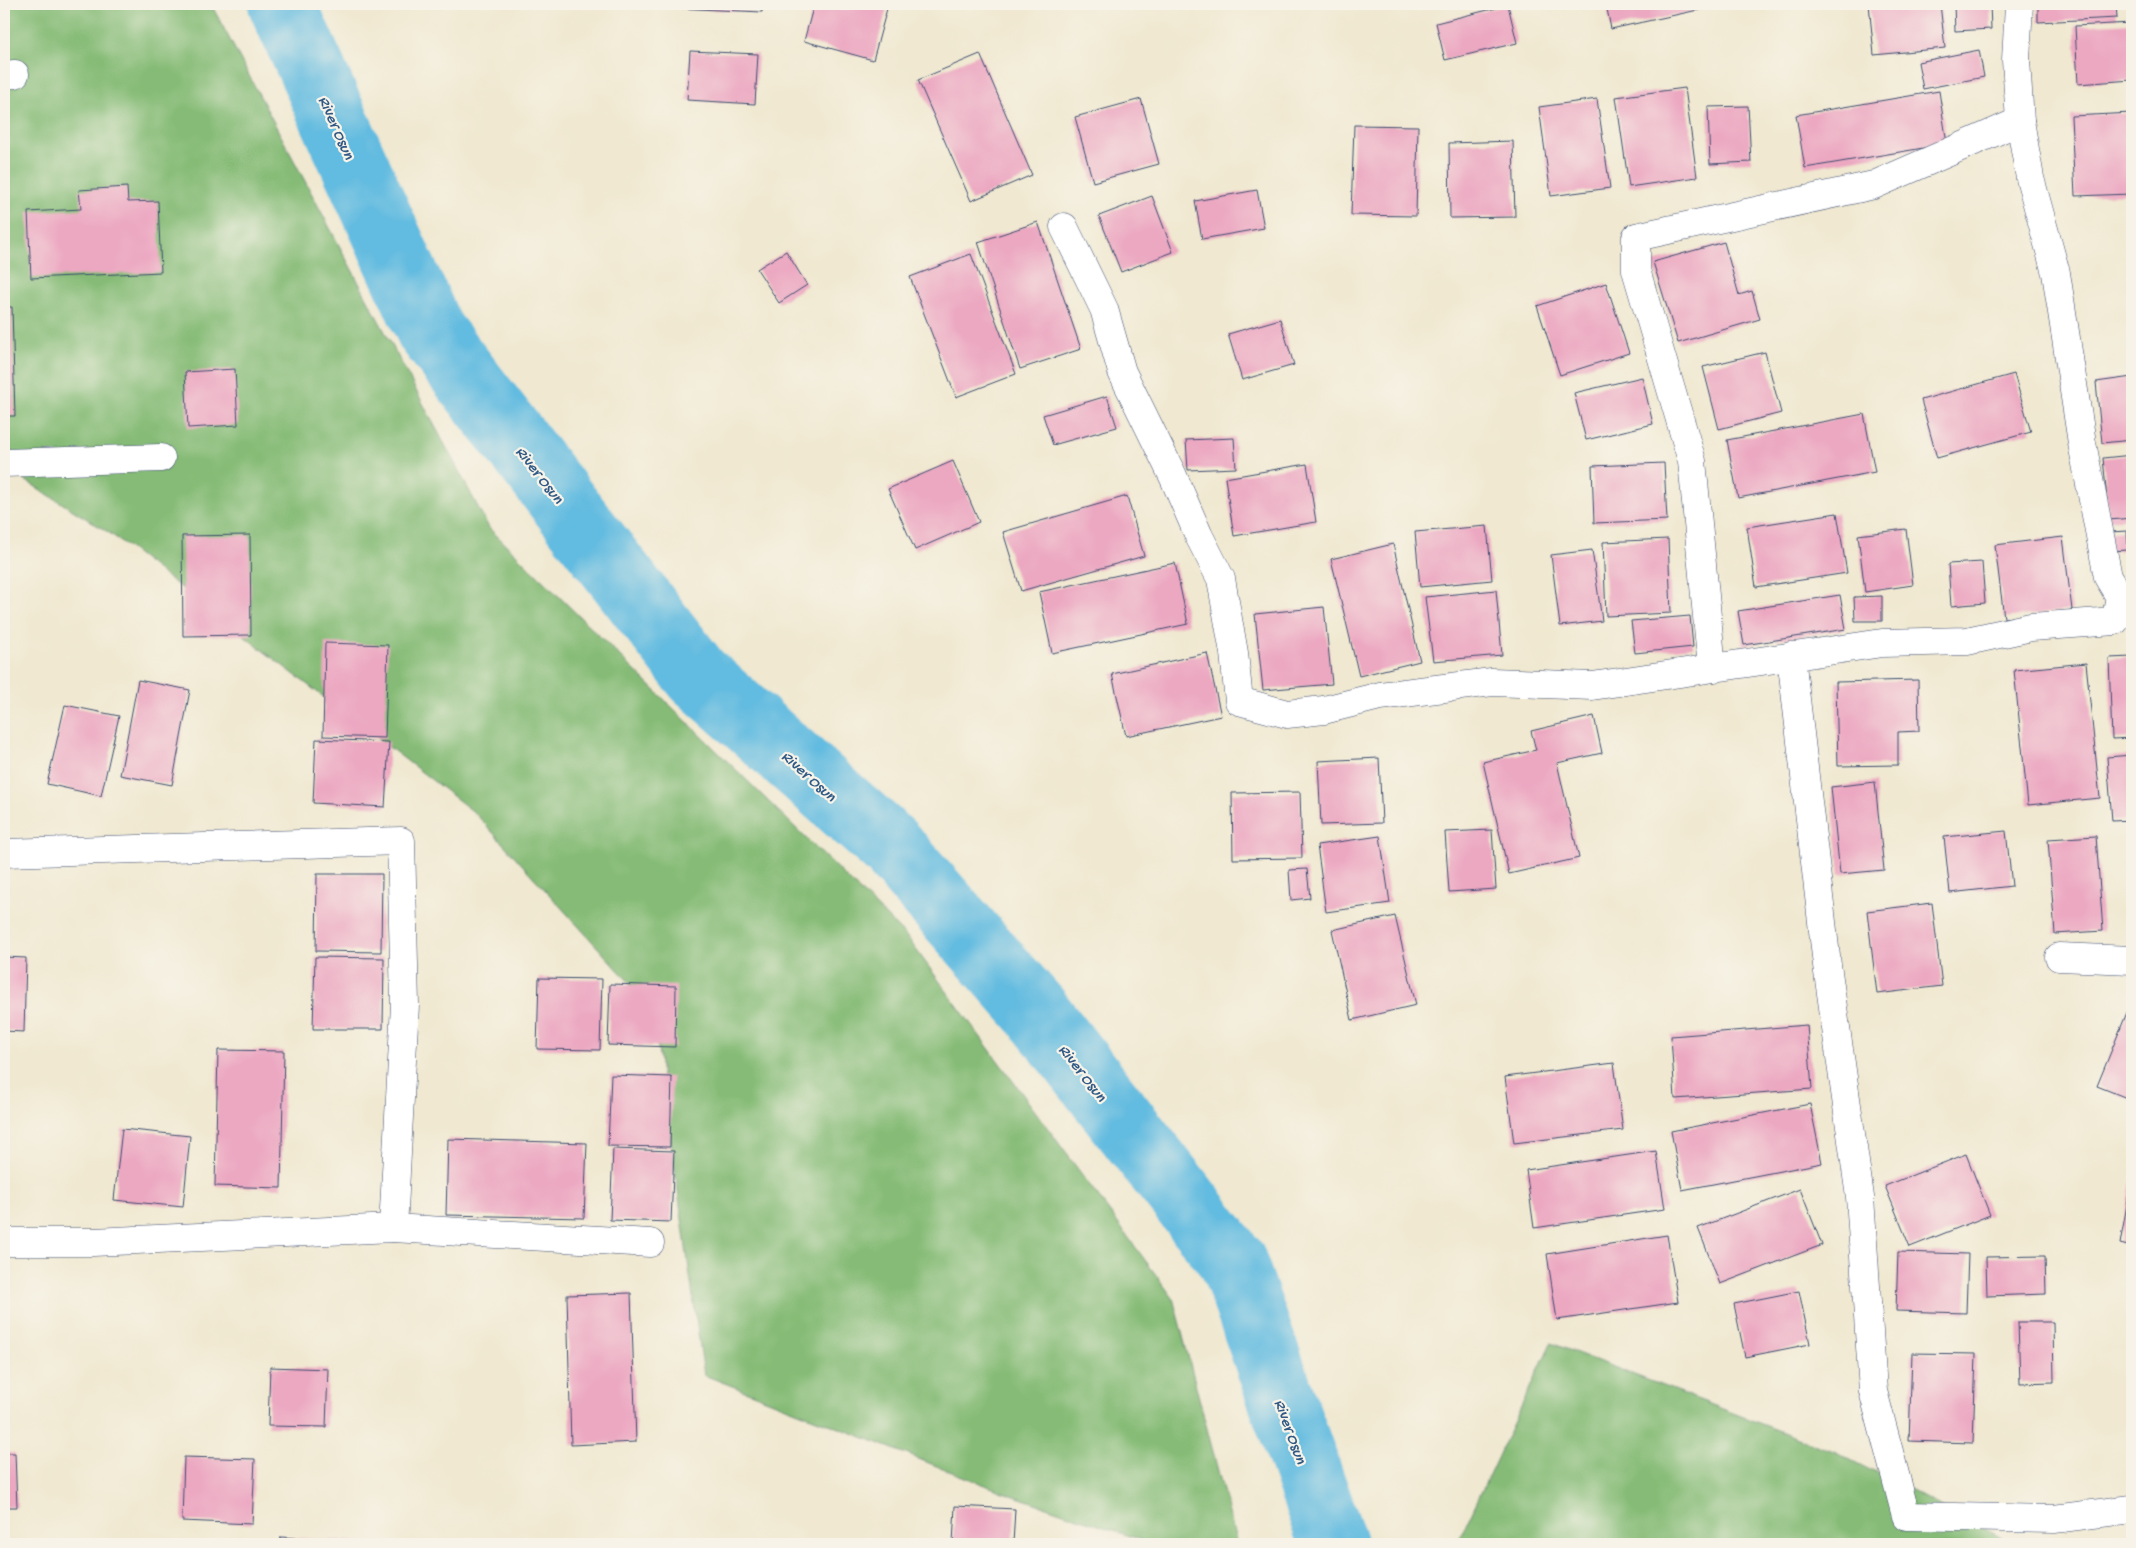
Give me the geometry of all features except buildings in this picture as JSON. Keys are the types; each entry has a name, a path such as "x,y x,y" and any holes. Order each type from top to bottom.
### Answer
{"street":[{"path":"1064,227 1104,309 1122,372 1221,579 1234,653 1239,701 1287,714 1324,710 1380,696 1492,682 1592,686 1882,644 1968,641 2031,627 2124,621 2120,597 2108,577 2082,443 2056,273 2030,178 2020,121 2016,60 2019,4"},
{"path":"1712,668 1692,461 1636,270 1636,237 1874,185 2020,121"},
{"path":"4,463 161,458"},
{"path":"1791,656 1827,965 1860,1197 1873,1391 1906,1516 2054,1519 2132,1509"},
{"path":"4,854 401,841 405,1005 393,1228"},
{"path":"2059,957 2132,960"},
{"path":"4,1242 93,1242 393,1228 650,1243"}],"green space":[{"path":"4,4 211,4 489,528 906,936 1173,1298 1237,1544 1153,1544 1003,1492 704,1375 652,1007 475,813 111,534 4,467"},
{"path":"1551,1343 1837,1453 2014,1544 1457,1544"}],"waterway":[{"name":"River Osun","path":"282,4 430,331 697,675 891,847 1036,1011 1233,1262 1333,1544"}]}
